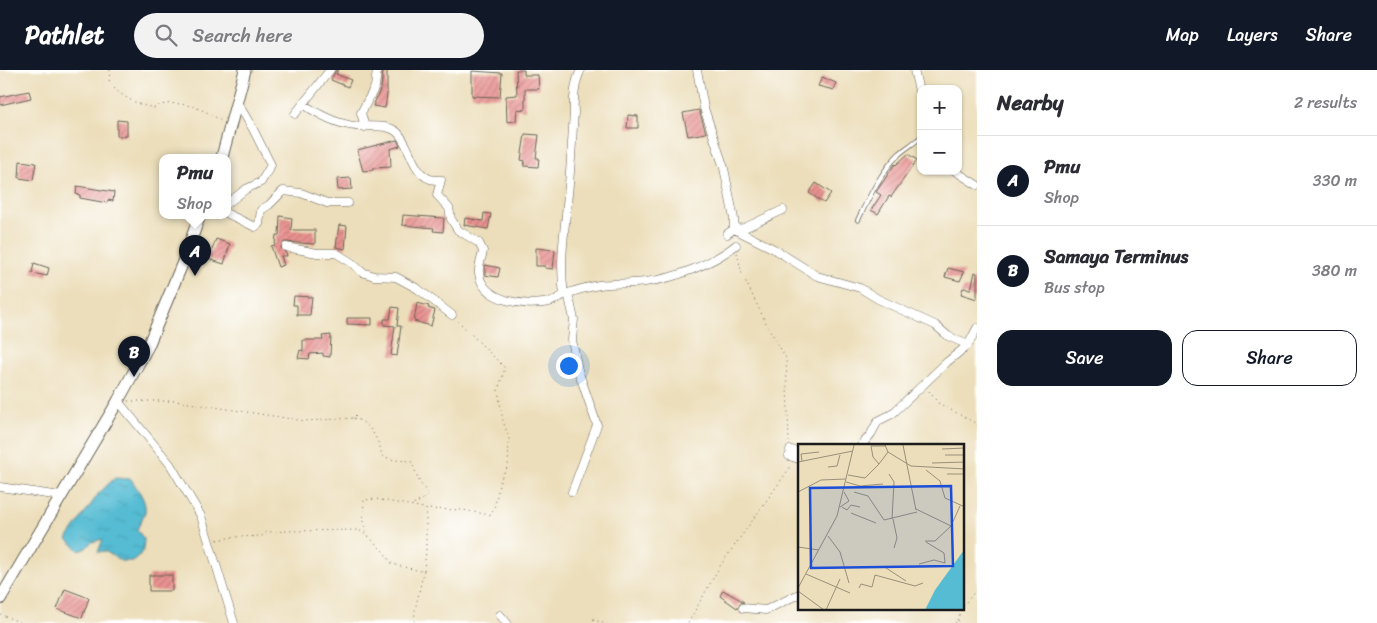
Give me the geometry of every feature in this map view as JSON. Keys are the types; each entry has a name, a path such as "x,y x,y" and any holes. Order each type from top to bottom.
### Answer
{"main road":[{"path":"223,154 244,70"},
{"path":"0,599 118,401 148,346 199,219"}],"street":[{"path":"295,114 330,70"},
{"path":"365,127 361,113 375,86 377,70"},
{"path":"572,492 597,425 578,370 572,340 574,319 561,278 569,193 574,112 573,100 577,76 581,70"},
{"path":"697,70 704,108 724,168 734,219 730,231"},
{"path":"914,70 918,85"},
{"path":"231,201 246,189 261,182 271,165 253,128 237,102"},
{"path":"303,104 322,117 349,126 390,127 400,134 410,156 420,171 430,180 442,180 438,195 450,208 451,218 458,230 479,243 483,251 479,274 484,287 490,294 507,301 550,302 566,294 600,285 647,282 684,272 725,254 736,244"},
{"path":"962,175 977,185"},
{"path":"231,215 255,227 259,224 261,210 283,191 301,193 327,203 348,203"},
{"path":"730,231 744,228 783,210"},
{"path":"730,231 774,249 817,276 860,288 878,299 935,325 948,336 968,345"},
{"path":"286,247 317,253 336,253 362,272 374,276 396,277 418,289 452,315"},
{"path":"863,444 878,421 892,414 947,362 968,345 977,328"},
{"path":"118,401 170,464 200,516 234,623"},
{"path":"789,453 798,451"},
{"path":"789,453 798,458"},
{"path":"0,487 60,496"},
{"path":"742,608 766,610 798,595"},
{"path":"500,615 507,623"}],"lane":[{"path":"858,220 872,191 890,165 917,140"}],"path":[{"path":"110,70 109,83 130,101 154,108 160,105 182,104 213,114 230,129"},
{"path":"688,623 720,566 789,469 786,358 767,325 742,274 736,244"},
{"path":"368,536 363,522 364,500 370,499 426,509 463,510 490,515 494,509 502,474 508,467 509,438 502,421 498,390 505,368 452,315"},
{"path":"923,384 938,403 977,424"},
{"path":"118,401 176,401 305,421 353,418 362,420 376,436 382,456 410,462 420,483 429,495 412,506"},
{"path":"353,418 356,415"},
{"path":"414,623 414,610 424,570 426,551 426,509"},
{"path":"209,542 233,537 262,536 267,532 358,530 368,536 384,552 391,563 396,566 420,571 424,570"},
{"path":"964,605 977,589"},
{"path":"955,623 962,610"},
{"path":"0,614 21,623"},
{"path":"594,619 602,623"},
{"path":"957,620 962,623"}],"water":[{"path":"115,478 131,479 144,503 145,512 137,530 144,539 143,552 132,561 121,561 105,551 98,552 103,539 92,542 80,551 67,539 99,493"}],"building":[{"path":"336,70 338,70 336,74 351,80 348,87 331,80"},
{"path":"383,70 387,70 385,108 373,106 381,88"},
{"path":"516,70 524,70 524,75 538,75 539,89 525,89 525,110 517,109 516,121 507,122 506,96 517,95"},
{"path":"472,71 502,73 500,97 472,96"},
{"path":"822,77 836,83 834,90 818,86"},
{"path":"29,91 31,98 0,105 0,97"},
{"path":"699,110 706,133 688,136 683,113"},
{"path":"628,115 638,116 638,128 627,128"},
{"path":"117,120 127,121 127,136 117,136"},
{"path":"525,134 539,135 536,158 539,158 538,167 524,166 525,161 521,160"},
{"path":"397,140 400,146 390,149 391,167 373,168 373,170 363,171 357,150"},
{"path":"908,154 917,160 891,197 889,196 878,214 871,210 881,195 876,192 896,165"},
{"path":"20,161 36,163 33,180 19,178"},
{"path":"351,178 352,189 338,190 337,179"},
{"path":"816,183 831,193 824,203 809,193"},
{"path":"77,186 114,192 113,201 108,200 107,203 80,198 80,195 76,194"},
{"path":"484,213 491,214 488,229 464,225 465,218 483,221"},
{"path":"403,215 444,218 443,232 433,231 434,228 402,225"},
{"path":"280,216 292,218 291,230 315,230 315,244 284,242 281,248 287,256 281,256 284,265 278,267 271,246 275,245 276,235 279,235"},
{"path":"339,225 347,226 345,249 336,247"},
{"path":"216,239 230,244 224,264 205,258 207,252 211,253"},
{"path":"536,248 555,250 553,269 545,268 545,266 536,266"},
{"path":"34,263 49,268 47,276 32,273"},
{"path":"485,265 500,268 498,277 485,275"},
{"path":"948,268 964,272 960,281 945,277"},
{"path":"975,272 977,273 977,299 961,294 963,288 971,289"},
{"path":"294,296 312,297 310,315 297,315 297,305 293,305"},
{"path":"417,303 429,306 428,308 435,310 431,326 414,321"},
{"path":"392,307 399,308 397,326 401,326 397,356 391,355 395,326 384,325 384,319 390,319"},
{"path":"347,318 372,318 372,325 347,324"},
{"path":"331,335 330,357 323,356 323,353 310,354 309,359 298,358 300,350 303,351 303,340 323,340 322,336"},
{"path":"149,575 172,575 172,591 149,591"},
{"path":"65,589 89,598 82,618 57,609"},
{"path":"723,590 744,602 740,603 737,608 720,596"}],"place":[{"name":"Pmu","path":"195,276"},
{"name":"Samaya Terminus","path":"134,377"}]}
